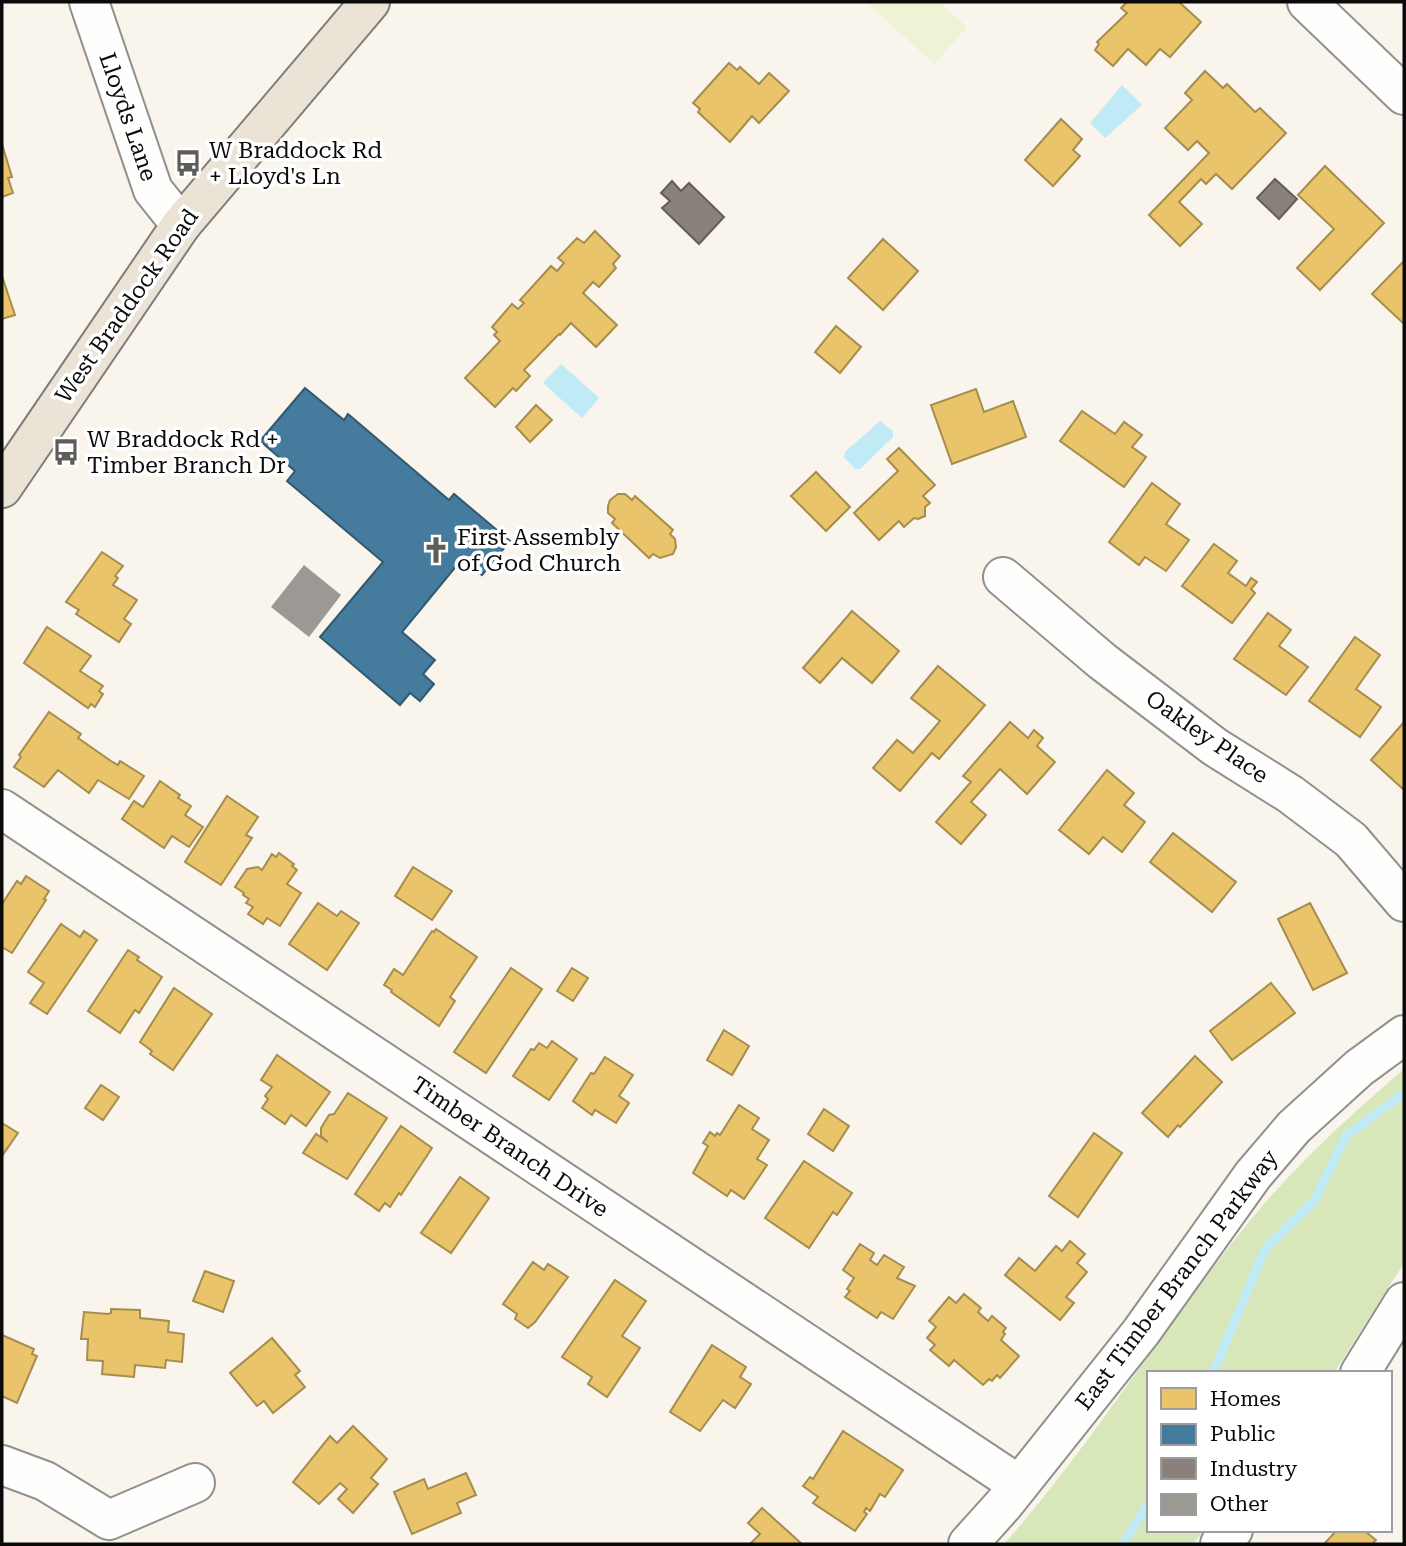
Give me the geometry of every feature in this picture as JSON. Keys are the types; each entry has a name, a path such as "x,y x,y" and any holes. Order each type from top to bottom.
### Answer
{"main road":[{"name":"West Braddock Road","path":"2,488 181,225 370,2"}],"street":[{"name":"Lloyds Lane","path":"89,2 153,190 181,225"},
{"path":"1307,2 1404,95"},
{"name":"Oakley Place","path":"1003,577 1102,661 1216,747 1290,794 1351,840 1404,902"},
{"name":"Timber Branch Drive","path":"2,809 1019,1485"},
{"name":"East Timber Branch Parkway","path":"968,1544 1142,1332 1253,1175 1294,1127 1359,1068 1404,1035"},
{"path":"1361,1371 1404,1302"},
{"path":"2,1465 44,1481 105,1532 195,1483"}],"green space":[{"path":"866,2 939,2 967,27 934,64"},
{"path":"1404,1069 1404,1263 1335,1371 1147,1371 1147,1532 1203,1532 1193,1544 1004,1544 1070,1463 1194,1293 1259,1210 1293,1172"}],"water":[{"path":"1122,85 1142,105 1105,138 1090,123"},
{"path":"561,364 599,398 582,418 543,383"},
{"path":"880,421 893,431 893,437 860,469 855,469 844,457 845,452"}],"building: Homes":[{"path":"1127,2 1179,2 1201,22 1170,57 1160,49 1146,65 1128,49 1113,66 1095,50 1099,44 1097,42 1127,13 1121,8"},
{"path":"729,63 737,70 740,67 759,84 769,73 789,91 759,123 752,116 730,142 698,112 700,109 693,103"},
{"path":"1205,71 1223,88 1227,84 1255,112 1260,108 1286,133 1232,189 1216,174 1206,184 1201,179 1179,202 1202,224 1180,246 1149,215 1209,153 1197,141 1188,150 1165,128 1192,100 1185,93"},
{"path":"1061,119 1082,139 1073,150 1080,156 1053,186 1025,160"},
{"path":"2,144 12,177 8,178 13,193 2,197"},
{"path":"1325,166 1384,223 1320,290 1297,268 1334,229 1298,195"},
{"path":"595,231 620,256 613,264 616,268 599,287 593,282 583,293 617,325 596,347 571,323 524,370 530,376 516,391 513,388 495,407 465,378 500,341 494,335 497,332 492,327 512,304 518,309 524,303 520,300 551,266 557,271 564,263 558,258 577,238 584,243"},
{"path":"883,239 918,271 883,310 848,278"},
{"path":"1404,261 1404,324 1372,294"},
{"path":"2,276 15,315 2,319"},
{"path":"836,326 861,347 840,373 815,352"},
{"path":"976,389 984,412 1013,401 1026,437 952,464 931,405"},
{"path":"536,405 552,420 530,442 516,427"},
{"path":"1082,411 1115,434 1124,422 1142,435 1132,447 1146,457 1124,487 1060,441"},
{"path":"899,448 935,485 923,496 930,503 925,507 925,516 914,518 904,527 899,521 879,540 854,513 898,471 887,459"},
{"path":"816,472 850,507 826,531 791,496"},
{"path":"1152,483 1180,504 1166,524 1189,540 1166,571 1145,557 1139,565 1109,542"},
{"path":"618,494 625,494 632,500 635,496 673,530 670,534 675,539 676,547 673,554 660,558 653,554 649,558 612,523 615,519 608,513 608,506 610,500"},
{"path":"1214,544 1237,561 1228,573 1246,586 1251,578 1257,582 1251,589 1255,593 1232,623 1182,586"},
{"path":"102,552 123,566 115,576 118,578 113,585 137,600 124,619 131,624 119,642 76,614 79,610 66,602"},
{"path":"852,611 899,651 872,683 842,658 820,683 803,668"},
{"path":"1268,613 1291,630 1279,646 1308,667 1286,695 1234,659"},
{"path":"47,627 91,656 80,671 103,686 99,691 103,694 95,707 91,704 88,708 24,663"},
{"path":"1355,637 1380,655 1356,689 1381,707 1360,737 1309,701"},
{"path":"938,666 985,705 939,759 932,753 900,791 873,768 897,740 913,753 940,721 911,698"},
{"path":"49,712 81,734 78,738 111,761 118,765 120,761 144,776 129,799 98,780 89,793 58,770 44,787 14,767 21,757 19,755"},
{"path":"1010,722 1028,738 1034,730 1043,738 1037,746 1055,762 1027,794 1000,769 971,802 986,815 961,844 936,822 971,782 963,776"},
{"path":"1404,722 1404,790 1371,760"},
{"path":"1107,770 1134,793 1124,805 1145,822 1122,852 1103,837 1089,854 1059,830"},
{"path":"160,781 191,806 185,815 203,827 189,847 172,836 164,848 122,819 134,801 143,807"},
{"path":"227,796 258,817 246,835 252,838 221,885 185,862"},
{"path":"1173,833 1236,882 1212,912 1150,862"},
{"path":"279,853 294,864 292,866 297,870 287,884 301,893 280,926 267,918 263,924 248,914 253,907 246,903 249,899 244,893 235,887 247,869 258,867 262,870 272,854 276,857"},
{"path":"413,867 452,891 432,920 395,896"},
{"path":"26,876 49,891 12,953 2,947 2,904 17,881 21,884"},
{"path":"318,903 337,916 341,911 359,923 327,970 289,944"},
{"path":"1310,903 1347,973 1313,990 1278,919"},
{"path":"61,924 80,937 84,931 97,940 47,1014 30,1003 44,983 28,972"},
{"path":"436,929 477,957 450,997 455,1001 439,1026 384,985 394,969 403,975"},
{"path":"128,950 139,957 137,960 162,977 139,1013 135,1010 120,1033 88,1011"},
{"path":"511,968 542,989 486,1073 454,1052"},
{"path":"572,968 588,978 573,1001 557,991"},
{"path":"1271,983 1295,1013 1232,1060 1210,1031"},
{"path":"174,988 212,1014 173,1070 150,1054 152,1051 140,1042"},
{"path":"724,1030 749,1046 732,1075 707,1060"},
{"path":"552,1041 577,1059 549,1100 513,1076 531,1049 534,1050 539,1043 547,1048"},
{"path":"277,1055 330,1092 306,1126 291,1115 285,1124 262,1108 268,1099 265,1096 272,1087 261,1080"},
{"path":"1195,1056 1222,1082 1168,1137 1142,1113"},
{"path":"605,1057 633,1075 619,1096 629,1103 616,1123 595,1110 592,1115 573,1101"},
{"path":"101,1085 119,1097 103,1120 85,1108"},
{"path":"348,1093 387,1118 347,1179 303,1153 316,1134 328,1142 321,1136 321,1128"},
{"path":"739,1105 759,1118 752,1129 769,1140 757,1159 767,1165 744,1199 731,1190 727,1196 693,1173 708,1146 703,1143 710,1132 715,1136 717,1133 720,1135"},
{"path":"824,1109 849,1126 833,1151 808,1134"},
{"path":"2,1123 18,1133 2,1156"},
{"path":"401,1126 432,1148 401,1195 399,1193 390,1207 385,1203 379,1211 355,1194"},
{"path":"1094,1133 1122,1153 1078,1217 1049,1196"},
{"path":"804,1161 852,1193 837,1215 833,1212 809,1248 765,1218"},
{"path":"460,1177 489,1198 451,1253 421,1233"},
{"path":"1070,1241 1085,1254 1077,1263 1087,1272 1066,1297 1074,1303 1060,1320 1005,1275 1019,1258 1035,1271 1056,1246 1062,1251"},
{"path":"860,1244 874,1253 870,1260 877,1265 884,1255 904,1267 897,1278 915,1286 893,1319 881,1312 877,1318 845,1297 854,1278 843,1270"},
{"path":"533,1262 544,1270 548,1264 568,1277 528,1328 515,1319 517,1314 503,1304"},
{"path":"205,1271 234,1281 223,1312 193,1301"},
{"path":"615,1280 646,1301 622,1336 640,1348 607,1397 588,1384 592,1377 562,1357"},
{"path":"964,1294 981,1308 978,1312 988,1321 992,1316 1006,1328 1001,1340 1019,1356 1000,1378 997,1375 983,1385 954,1360 949,1366 930,1350 935,1345 927,1338 936,1327 929,1321 949,1297 956,1303"},
{"path":"111,1309 140,1310 140,1318 169,1321 168,1332 184,1334 182,1362 166,1360 165,1368 135,1365 134,1377 102,1374 103,1361 87,1360 88,1339 81,1339 84,1312 108,1314"},
{"path":"2,1335 34,1349 32,1354 37,1356 17,1403 2,1396"},
{"path":"272,1338 300,1371 295,1375 305,1387 273,1413 264,1401 257,1406 230,1373"},
{"path":"712,1345 746,1367 740,1377 751,1384 735,1408 723,1400 700,1431 670,1412"},
{"path":"353,1426 387,1459 371,1478 378,1484 353,1513 338,1499 347,1489 340,1483 319,1504 293,1482 330,1436 337,1443"},
{"path":"843,1431 903,1470 885,1497 880,1494 870,1511 866,1508 864,1512 867,1514 855,1531 813,1503 818,1497 803,1486 810,1477 813,1479"},
{"path":"466,1473 476,1495 457,1503 461,1513 412,1534 394,1492 424,1479 428,1489"},
{"path":"762,1508 802,1544 750,1544 760,1534 748,1523"},
{"path":"1335,1532 1366,1532 1376,1540 1372,1544 1324,1544"}],"building: Public":[{"name":"First Assembly of God Church","path":"305,388 344,420 348,414 449,500 454,494 510,541 482,575 462,559 402,632 435,660 423,674 434,684 420,701 410,693 400,705 320,637 383,562 287,481 295,471 260,441"}],"building: Industry":[{"path":"1275,179 1297,199 1279,219 1257,198"},
{"path":"672,181 681,191 689,183 724,217 699,244 662,208 670,201 661,193"}],"building: Other":[{"path":"304,565 341,595 309,637 271,607"}],"waterway":[{"path":"1214,1371 1265,1249 1314,1201 1346,1136 1404,1093"},
{"path":"1123,1544 1147,1505"}],"place":[{"name":"W Braddock Rd + Lloyd's Ln","path":"188,163"},
{"name":"W Braddock Rd + Timber Branch Dr","path":"66,452"},
{"name":"First Assembly of God Church","path":"436,550"}]}
